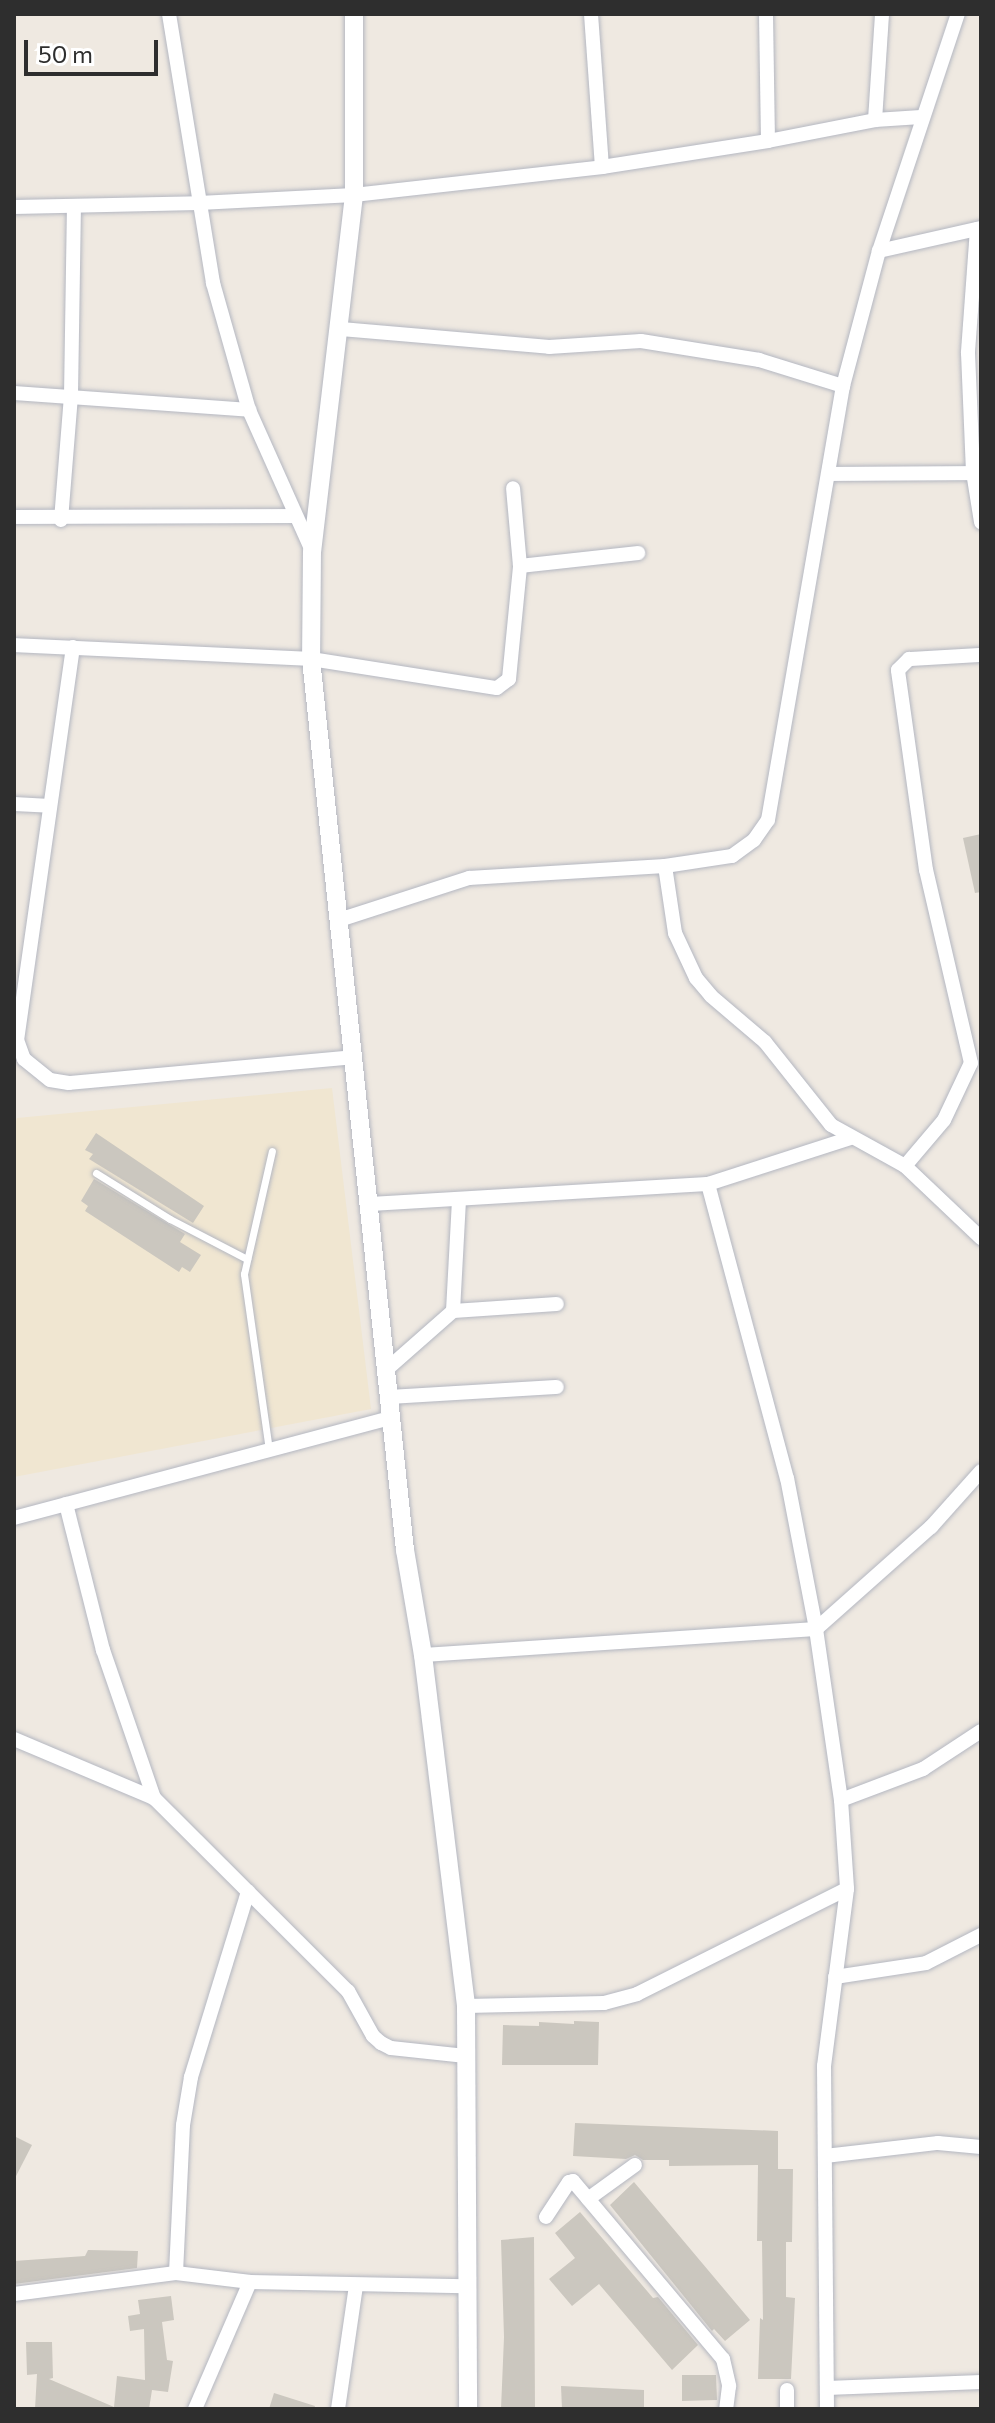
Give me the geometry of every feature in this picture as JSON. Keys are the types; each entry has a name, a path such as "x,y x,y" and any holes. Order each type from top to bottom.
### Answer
{"street":[{"path":"169,14 213,283 249,410 312,551"},
{"path":"354,14 354,195 341,329 312,551 311,659 405,1550 423,1655 466,2006 468,2409"},
{"path":"591,14 602,167"},
{"path":"766,14 768,141"},
{"path":"875,120 882,14"},
{"path":"339,920 469,878 665,866 732,856 754,840 768,820 843,386 879,251 921,117 958,14"},
{"path":"14,207 199,203 354,195 602,167 768,141 875,120 921,117"},
{"path":"61,520 71,395 74,206"},
{"path":"879,251 979,228 968,353 981,522"},
{"path":"341,329 549,347 641,341 759,360 843,386"},
{"path":"14,393 249,410"},
{"path":"830,474 977,473"},
{"path":"14,645 311,659 497,688 509,679 520,566 513,488"},
{"path":"14,517 61,520 295,516"},
{"path":"520,566 638,553"},
{"path":"73,647 16,1051 41,1076 69,1083 354,1057"},
{"path":"905,1166 944,1120 976,1062 926,870 898,670 909,659 981,655"},
{"path":"14,804 50,806"},
{"path":"665,866 675,933 696,978 711,996 749,1025 814,1107 850,1138 905,1166 981,1238"},
{"path":"14,945 30,946"},
{"path":"369,1204 708,1184 850,1138"},
{"path":"708,1184 787,1478 816,1629 841,1800 847,1889 824,2066 827,2409"},
{"path":"453,1311 459,1199"},
{"path":"386,1370 453,1311 557,1304"},
{"path":"388,1397 557,1387"},
{"path":"14,1518 390,1418"},
{"path":"423,1655 816,1629 931,1527 981,1471"},
{"path":"66,1504 103,1650 154,1798"},
{"path":"841,1800 923,1769 981,1731"},
{"path":"14,1739 154,1798 348,1991 373,2036 381,2043 391,2048 466,2056"},
{"path":"466,2006 604,2003 637,1994 847,1889"},
{"path":"176,2273 183,2125 191,2077 248,1892"},
{"path":"835,1977 926,1963 981,1935"},
{"path":"825,2156 938,2143 981,2147"},
{"path":"588,2199 635,2165"},
{"path":"546,2217 569,2182 573,2181 723,2359 729,2386 726,2409"},
{"path":"14,2294 176,2273 250,2282 465,2286"},
{"path":"195,2409 250,2282"},
{"path":"338,2409 356,2285"},
{"path":"827,2388 981,2382"},
{"path":"787,2390 787,2409"}],"lane":[{"path":"269,1450 244,1274 272,1151"},
{"path":"96,1173 170,1219 247,1259"}],"shaded area":[{"path":"332,1088 371,1409 14,1477 14,1127 17,1118"}],"building":[{"path":"981,834 981,892 975,893 963,838"},
{"path":"96,1133 204,1206 193,1223 89,1159 93,1154 85,1150"},
{"path":"94,1179 185,1234 180,1242 201,1255 190,1272 182,1267 179,1272 85,1211 88,1206 81,1201"},
{"path":"574,2021 599,2022 598,2065 502,2065 503,2025 539,2026 539,2022 574,2024"},
{"path":"575,2123 778,2131 778,2169 793,2169 792,2242 786,2242 786,2297 795,2298 791,2379 758,2379 760,2318 763,2320 762,2241 757,2241 758,2165 669,2166 669,2160 643,2160 635,2155 626,2159 573,2156"},
{"path":"14,2136 32,2145 14,2180"},
{"path":"634,2182 750,2320 725,2341 714,2329 712,2331 610,2205"},
{"path":"580,2212 653,2298 658,2297 698,2345 672,2370 599,2284 572,2306 549,2279 575,2258 555,2233"},
{"path":"534,2237 535,2409 501,2409 504,2337 501,2240"},
{"path":"88,2250 138,2251 137,2268 14,2284 14,2261 85,2256"},
{"path":"171,2296 174,2320 162,2322 167,2360 173,2361 168,2392 152,2390 149,2409 35,2409 37,2374 27,2375 26,2342 52,2342 53,2378 49,2379 114,2407 117,2376 145,2380 144,2329 130,2331 128,2316 140,2314 138,2300"},
{"path":"682,2375 716,2375 717,2400 682,2401"},
{"path":"561,2386 644,2390 644,2409 562,2409"},
{"path":"274,2393 315,2406 314,2409 269,2409"}]}
